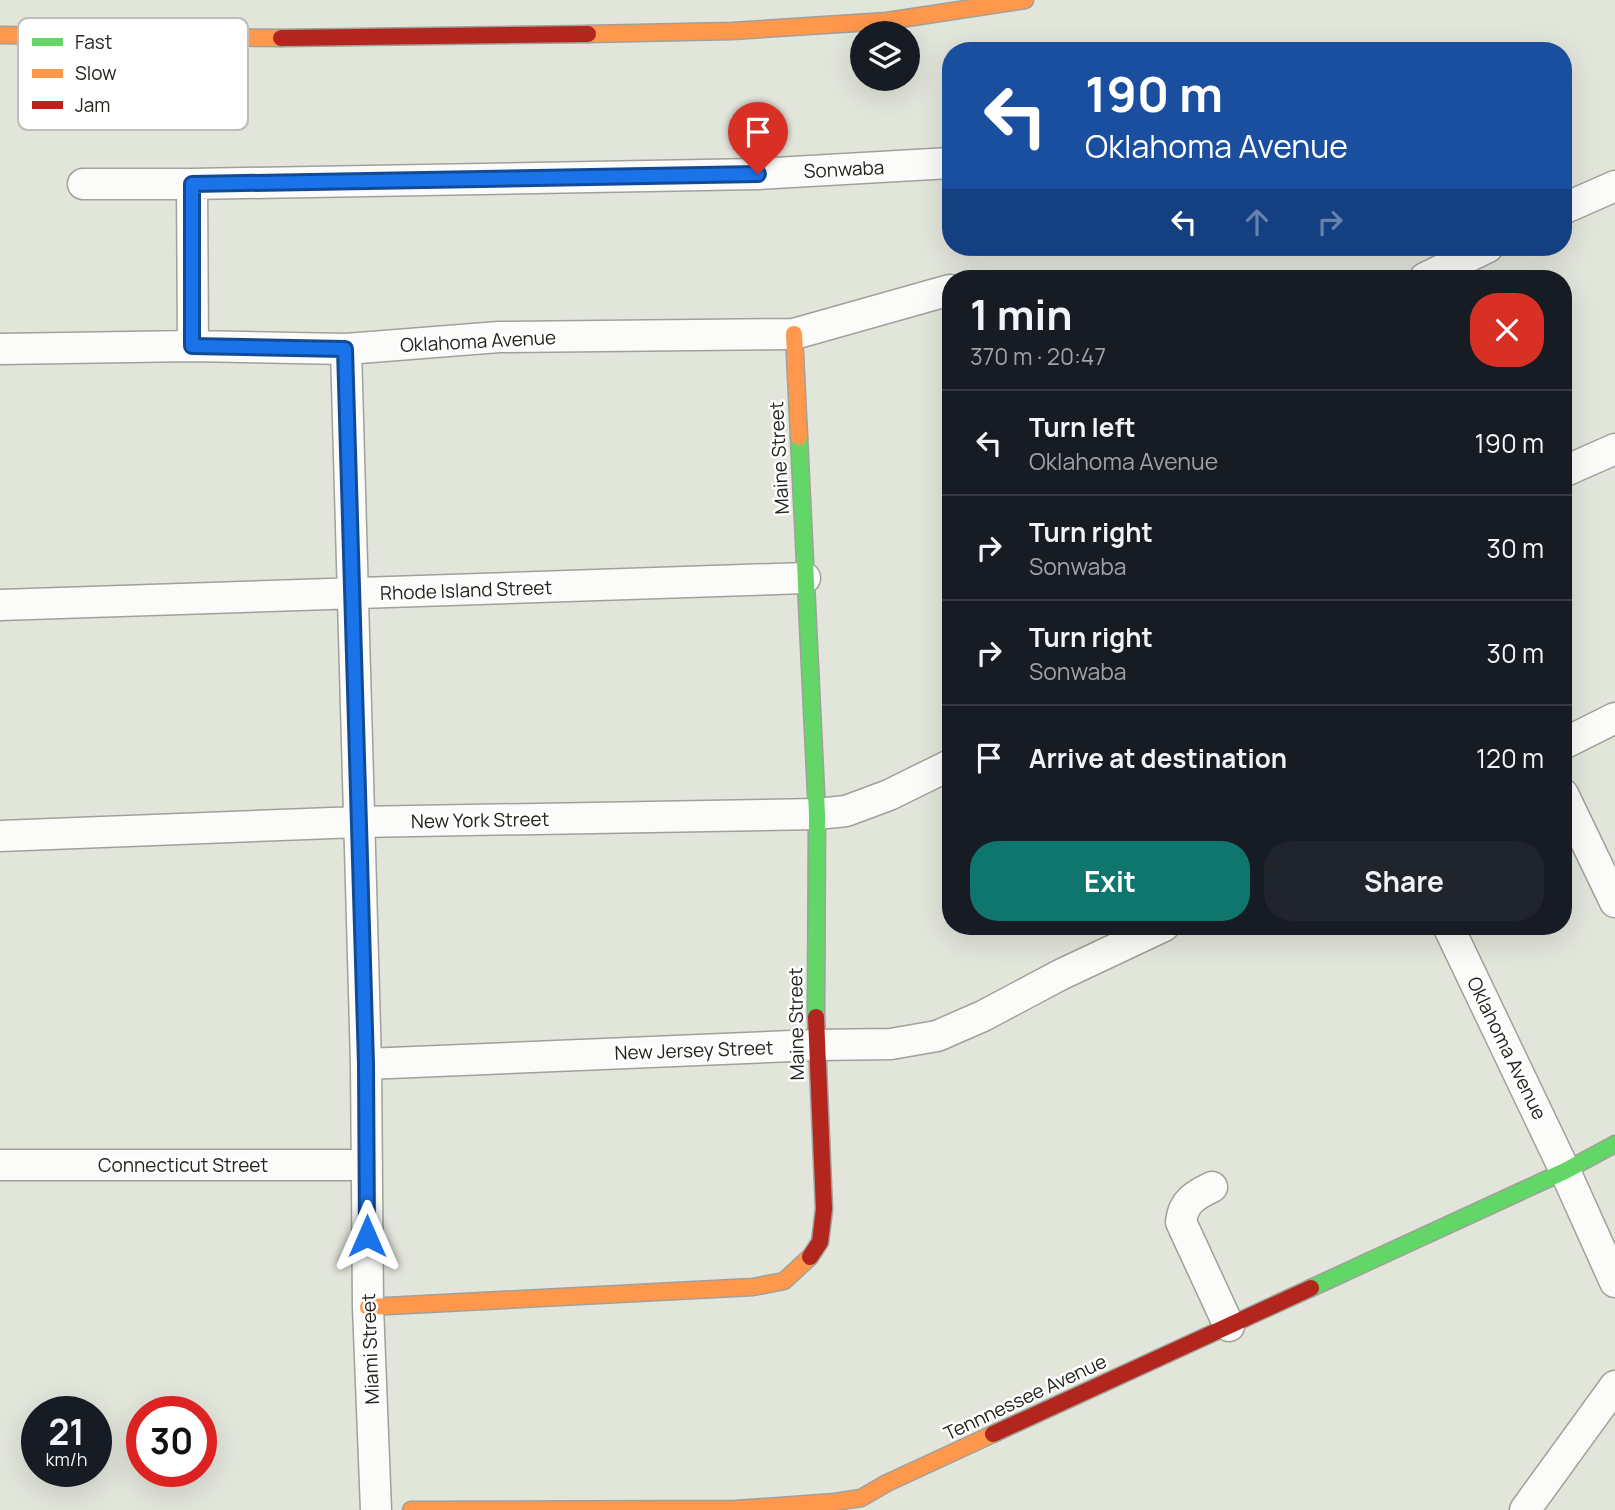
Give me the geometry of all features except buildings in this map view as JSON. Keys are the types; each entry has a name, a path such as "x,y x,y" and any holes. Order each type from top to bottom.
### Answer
{"street":[{"path":"248,37 732,31 887,21 1025,0"},
{"path":"0,35 18,35"},
{"name":"Sonwaba","path":"83,184 758,174 942,163"},
{"path":"192,184 192,346"},
{"path":"1572,205 1615,186"},
{"path":"1441,270 1470,256"},
{"name":"Oklahoma Avenue","path":"0,349 192,346 345,349 499,337 794,334 942,292"},
{"name":"Maine Street","path":"368,1307 753,1287 784,1281 805,1263 820,1242 824,1209 816,1045 817,814 794,334"},
{"name":"Miami Street","path":"345,349 366,1064 368,1307 376,1510"},
{"path":"1572,468 1615,449"},
{"name":"Rhode Island Street","path":"0,605 805,578"},
{"path":"1572,740 1615,718"},
{"name":"New York Street","path":"0,836 358,822 817,814 846,811 942,769"},
{"path":"1572,813 1615,902"},
{"name":"New Jersey Street","path":"366,1064 891,1044 937,1036 983,1016 1060,975 1145,935"},
{"name":"Oklahoma Avenue","path":"1452,935 1615,1282"},
{"name":"Tennnessee Avenue","path":"411,1510 736,1509 835,1502 861,1497 1565,1171 1615,1144"},
{"name":"Connecticut Street","path":"0,1164 367,1165"},
{"path":"1212,1187 1194,1196 1183,1210 1181,1222 1229,1326"},
{"path":"1525,1510 1615,1386"}],"traffic: fast":[{"path":"799,437 817,814 816,1017"},
{"path":"1311,1288 1565,1171 1615,1144"}],"traffic: slow":[{"path":"588,34 732,31 887,21 1025,0"},
{"path":"0,35 18,35"},
{"path":"248,38 281,38"},
{"path":"794,334 799,437"},
{"path":"368,1307 753,1287 784,1281 810,1257"},
{"path":"411,1510 736,1509 835,1502 861,1498 887,1483 993,1434"}],"traffic: jam":[{"path":"281,38 588,34"},
{"path":"810,1257 820,1242 824,1209 816,1017"},
{"path":"993,1434 1311,1288"}],"route":[{"path":"367,1236 366,1064 345,349 192,346 192,184 758,174"}]}
